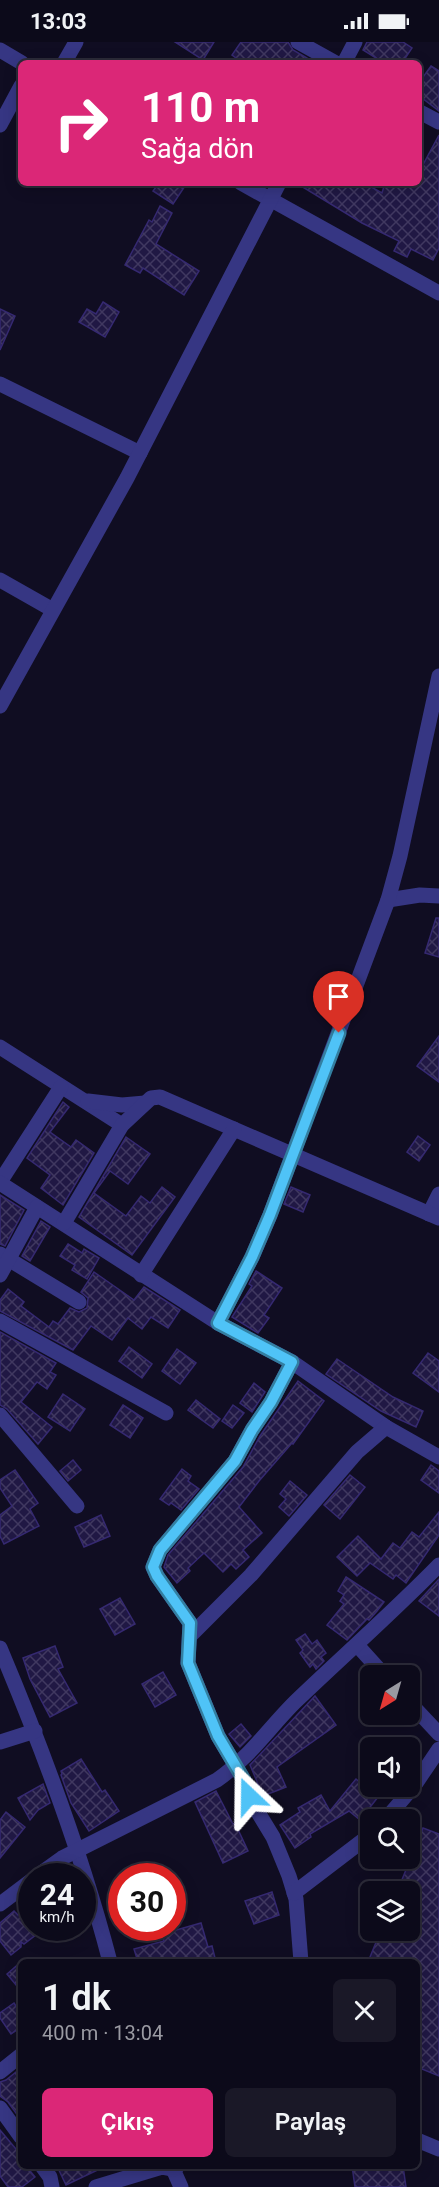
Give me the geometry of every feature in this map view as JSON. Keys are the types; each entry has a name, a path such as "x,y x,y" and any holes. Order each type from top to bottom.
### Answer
{"street":[{"path":"66,60 76,42"},
{"path":"298,42 331,60"},
{"path":"346,60 355,42"},
{"path":"0,50 18,61"},
{"path":"0,125 18,92"},
{"path":"422,113 439,122"},
{"path":"246,186 439,292"},
{"path":"0,706 140,453 277,186"},
{"path":"0,384 140,453"},
{"path":"0,580 53,610"},
{"path":"218,1323 261,1236 388,900 400,856 439,676"},
{"path":"388,900 420,895 439,896"},
{"path":"0,1047 122,1125"},
{"path":"61,1087 0,1183 218,1323 292,1362 386,1427 439,1458"},
{"path":"64,1223 122,1125 151,1098 160,1097 434,1216 439,1194"},
{"path":"79,1099 98,1103 145,1103"},
{"path":"141,1275 234,1129"},
{"path":"0,1275 4,1257 37,1207"},
{"path":"4,1257 79,1302"},
{"path":"0,1321 166,1413"},
{"path":"292,1362 235,1461 156,1556 153,1567 190,1623 188,1663 218,1736 273,1837 289,1876 294,1893 299,1959"},
{"path":"0,1415 77,1506"},
{"path":"191,1635 252,1575 357,1452 386,1427"},
{"path":"55,1863 217,1780 236,1767 294,1704 439,1565"},
{"path":"357,1645 375,1665"},
{"path":"0,1648 35,1731 78,1850 110,1959"},
{"path":"420,1714 439,1734"},
{"path":"0,1742 35,1731"},
{"path":"394,1809 414,1786 439,1749"},
{"path":"294,1893 360,1843"},
{"path":"0,1904 18,1890"},
{"path":"0,2072 18,2057"},
{"path":"0,2108 18,2133"},
{"path":"420,2141 439,2149"},
{"path":"44,2169 50,2176 52,2187"},
{"path":"96,2187 162,2169"},
{"path":"170,2169 181,2187"}],"building":[{"path":"175,42 214,42 203,60"},
{"path":"241,42 288,42 293,50 307,58 306,60 239,60 232,55"},
{"path":"367,42 403,42 412,48 404,60 379,60 363,50"},
{"path":"431,66 439,71 439,111 422,98 422,78"},
{"path":"439,135 439,248 433,260 411,249 407,257 394,251 399,241 362,223 301,186 369,186 382,193 384,186 422,186 422,167"},
{"path":"157,186 185,186 173,204 153,191"},
{"path":"160,206 172,213 156,244 199,271 184,295 143,268 140,273 125,265 149,220 152,222"},
{"path":"103,302 119,312 105,337 79,322 87,309 96,314"},
{"path":"0,309 15,316 0,350"},
{"path":"436,918 439,918 439,957 425,953"},
{"path":"439,1036 439,1082 417,1066"},
{"path":"63,1102 69,1107 50,1132 71,1147 76,1140 94,1153 63,1205 41,1188 50,1175 27,1158"},
{"path":"418,1136 430,1145 419,1161 407,1152"},
{"path":"126,1137 150,1154 128,1184 110,1171 94,1193 126,1216 141,1196 150,1203 162,1187 175,1197 132,1255 79,1217"},
{"path":"291,1187 310,1195 303,1212 284,1204"},
{"path":"0,1195 24,1210 5,1246 0,1244"},
{"path":"41,1221 50,1227 30,1261 22,1256"},
{"path":"68,1244 82,1253 84,1249 99,1258 87,1279 72,1270 75,1265 60,1256"},
{"path":"256,1271 282,1288 264,1315 269,1318 258,1333 232,1317 252,1286 249,1284"},
{"path":"94,1272 134,1300 144,1287 180,1310 168,1328 151,1317 142,1329 128,1318 112,1340 91,1326 73,1350 0,1311 0,1300 8,1289 24,1302 21,1306 49,1327 53,1321 58,1324 70,1308 79,1312 87,1308 88,1298 81,1292"},
{"path":"0,1332 56,1363 50,1372 56,1375 47,1389 37,1382 21,1402 52,1427 38,1444 7,1409 0,1405"},
{"path":"129,1347 152,1364 142,1378 119,1361"},
{"path":"177,1349 196,1363 180,1384 162,1371"},
{"path":"428,1353 439,1361 439,1392 413,1373"},
{"path":"337,1359 393,1397 423,1411 416,1427 381,1411 326,1374"},
{"path":"298,1381 324,1401 293,1444 239,1507 262,1533 243,1550 249,1557 236,1569 231,1564 223,1572 204,1553 188,1568 190,1571 177,1583 164,1567 168,1555 243,1467 260,1436"},
{"path":"254,1383 265,1392 252,1412 240,1403"},
{"path":"63,1394 85,1409 70,1431 48,1417"},
{"path":"196,1400 220,1419 213,1428 188,1410"},
{"path":"123,1405 143,1418 130,1438 110,1425"},
{"path":"233,1405 244,1413 232,1428 222,1421"},
{"path":"73,1460 81,1470 68,1481 60,1471"},
{"path":"431,1465 439,1471 439,1493 421,1480"},
{"path":"182,1469 191,1476 188,1481 199,1489 181,1510 160,1499"},
{"path":"15,1470 38,1503 30,1509 39,1526 4,1544 0,1536 0,1515 12,1506 0,1488 0,1480"},
{"path":"350,1475 365,1487 340,1519 324,1505"},
{"path":"290,1481 307,1495 289,1516 279,1507 286,1499 280,1494"},
{"path":"439,1512 439,1535 406,1583 396,1575 393,1579 370,1563 357,1576 337,1557 358,1536 381,1559 393,1543 400,1548 412,1532 419,1537"},
{"path":"101,1515 110,1536 84,1547 75,1527"},
{"path":"346,1577 384,1602 369,1620 367,1619 347,1640 327,1625 344,1604 340,1601 344,1595 338,1591"},
{"path":"439,1579 439,1616 419,1601"},
{"path":"120,1598 135,1624 115,1635 100,1609"},
{"path":"305,1634 312,1644 317,1640 326,1653 321,1657 324,1661 316,1669 313,1664 310,1667 300,1653 303,1650 296,1640"},
{"path":"55,1646 63,1667 58,1669 77,1703 50,1717 30,1679 23,1658"},
{"path":"163,1672 176,1695 155,1707 142,1684"},
{"path":"315,1696 336,1725 277,1767 286,1787 263,1796 250,1765"},
{"path":"241,1724 251,1736 240,1747 229,1734"},
{"path":"81,1759 102,1792 105,1790 119,1811 89,1831 71,1803 61,1775 61,1771"},
{"path":"356,1779 360,1782 360,1797 378,1797 369,1809 360,1809 360,1820 349,1811 310,1834 311,1837 295,1848 280,1825 300,1812 298,1808 321,1795 330,1811"},
{"path":"43,1784 50,1803 38,1810 30,1820 18,1798"},
{"path":"216,1791 248,1851 223,1863 195,1802"},
{"path":"6,1812 25,1827 0,1858 0,1820"},
{"path":"423,1828 439,1834 439,2076 420,2068 420,1959 369,1959 377,1941 420,1941 420,1881 401,1881 406,1869 420,1869 420,1835"},
{"path":"272,1892 279,1915 254,1924 245,1901"},
{"path":"14,1911 18,1915 18,1941 28,1941 24,1944 21,1942 21,1947 11,1955 0,1941 0,1923"},
{"path":"201,1923 208,1947 212,1946 215,1959 137,1959 134,1949 164,1941 186,1941 186,1927"},
{"path":"18,1965 18,1987 7,1974"},
{"path":"14,2003 18,2009 18,2029 11,2034 0,2018 0,2013"},
{"path":"18,2070 18,2116 8,2102 0,2096 0,2082"},
{"path":"0,2130 18,2151 18,2169 28,2169 35,2177 22,2187 8,2187 0,2176"},
{"path":"58,2169 100,2169 66,2185"},
{"path":"352,2169 403,2169 406,2187 355,2187"}],"route":[{"path":"249,1796 244,1780 218,1736 188,1663 190,1623 153,1567 160,1550 235,1461 292,1362 218,1323 252,1257 270,1215 339,1033"}]}
